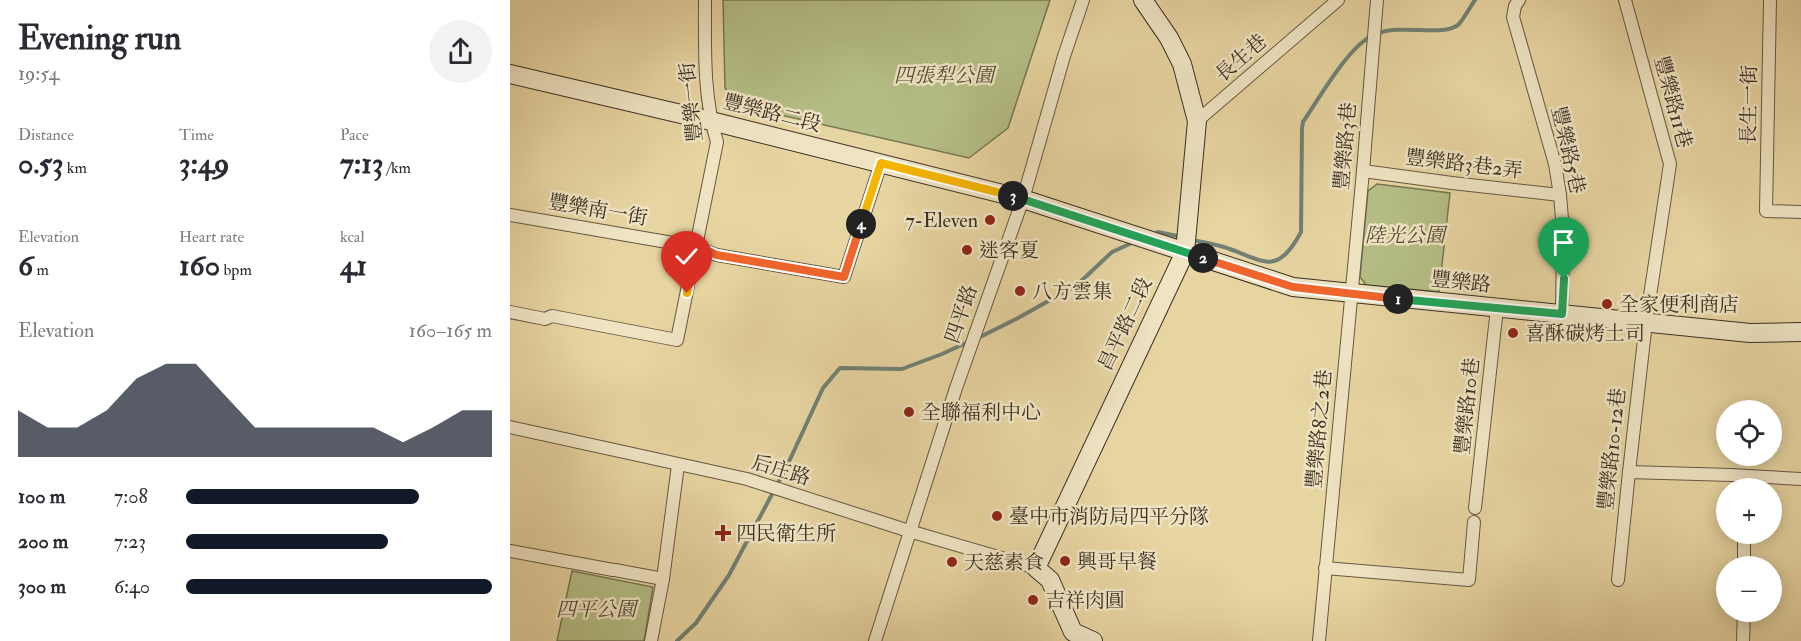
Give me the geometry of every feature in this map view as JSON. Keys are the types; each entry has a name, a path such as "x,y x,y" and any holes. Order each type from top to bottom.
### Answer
{"street":[{"name":"豐樂一街","path":"510,312 545,319 552,316 677,340 717,142 711,121 706,86 705,0"},
{"name":"四平路","path":"875,641 956,388 1023,199 1064,56 1083,0"},
{"name":"昌平路二段","path":"1036,568 1185,252 1197,121 1182,64 1169,38 1143,0"},
{"name":"長生巷","path":"1197,121 1338,0"},
{"name":"豐樂路3巷","path":"1352,294 1377,0"},
{"name":"豐樂路5巷","path":"1519,0 1513,17 1555,164 1560,195 1563,230 1562,314"},
{"name":"豐樂路11巷","path":"1624,0 1670,164 1646,322"},
{"name":"長生一街","path":"1770,0 1766,211 1801,212"},
{"name":"豐樂路二段","path":"510,74 711,121 1023,199"},
{"name":"豐樂南一街","path":"510,215 696,247 717,255 844,277 881,163"},
{"name":"豐樂路3巷2弄","path":"1363,171 1560,195"},
{"name":"豐樂路","path":"1023,199 1293,287 1750,333 1801,332"},
{"name":"豐樂路8之2巷","path":"1319,641 1352,294"},
{"name":"豐樂路10巷","path":"1475,508 1497,308"},
{"name":"豐樂路10-12巷","path":"1618,580 1646,322"},
{"name":"后庄路","path":"510,427 747,479 909,531 1036,568"},
{"path":"651,641 663,579 678,465"},
{"path":"1629,472 1716,480"},
{"path":"1782,480 1801,479"},
{"path":"1325,568 1469,580 1474,522"},
{"path":"510,551 663,579"},
{"path":"1036,568 1050,580 1071,636 1093,641"},
{"path":"1743,641 1744,622"}],"green space":[{"name":"四張犁公園","path":"723,0 1050,0 1008,128 969,158 746,107 736,101 725,88"},
{"name":"陸光公園","path":"1377,184 1450,193 1439,292 1366,285 1360,277 1368,191"},
{"name":"四平公園","path":"572,571 653,587 644,641 557,641"}],"waterway":[{"path":"1377,34 1397,30 1452,28 1459,24 1475,0"},
{"path":"1192,240 1224,247 1267,262 1276,261 1292,247 1301,232 1303,122 1343,63 1361,43 1370,37"},
{"path":"1152,235 1158,232 1182,237"},
{"path":"978,338 1077,285 1112,252 1134,242"},
{"path":"677,641 696,623 729,575 787,466 823,388 840,368 902,369 968,342"}],"place":[{"name":"7-Eleven","path":"990,220"},
{"name":"迷客夏","path":"967,250"},
{"name":"八方雲集","path":"1020,291"},
{"name":"全家便利商店","path":"1607,304"},
{"name":"喜酥碳烤土司","path":"1513,333"},
{"name":"全聯福利中心","path":"909,412"},
{"name":"臺中市消防局四平分隊","path":"997,516"},
{"name":"四民衛生所","path":"723,533"},
{"name":"興哥早餐","path":"1065,561"},
{"name":"天慈素食","path":"952,562"},
{"name":"吉祥肉圓","path":"1033,600"}],"route":[{"path":"687,293 696,247 717,255 844,277 881,163 1023,199 1293,287 1562,314 1564,279"}]}
